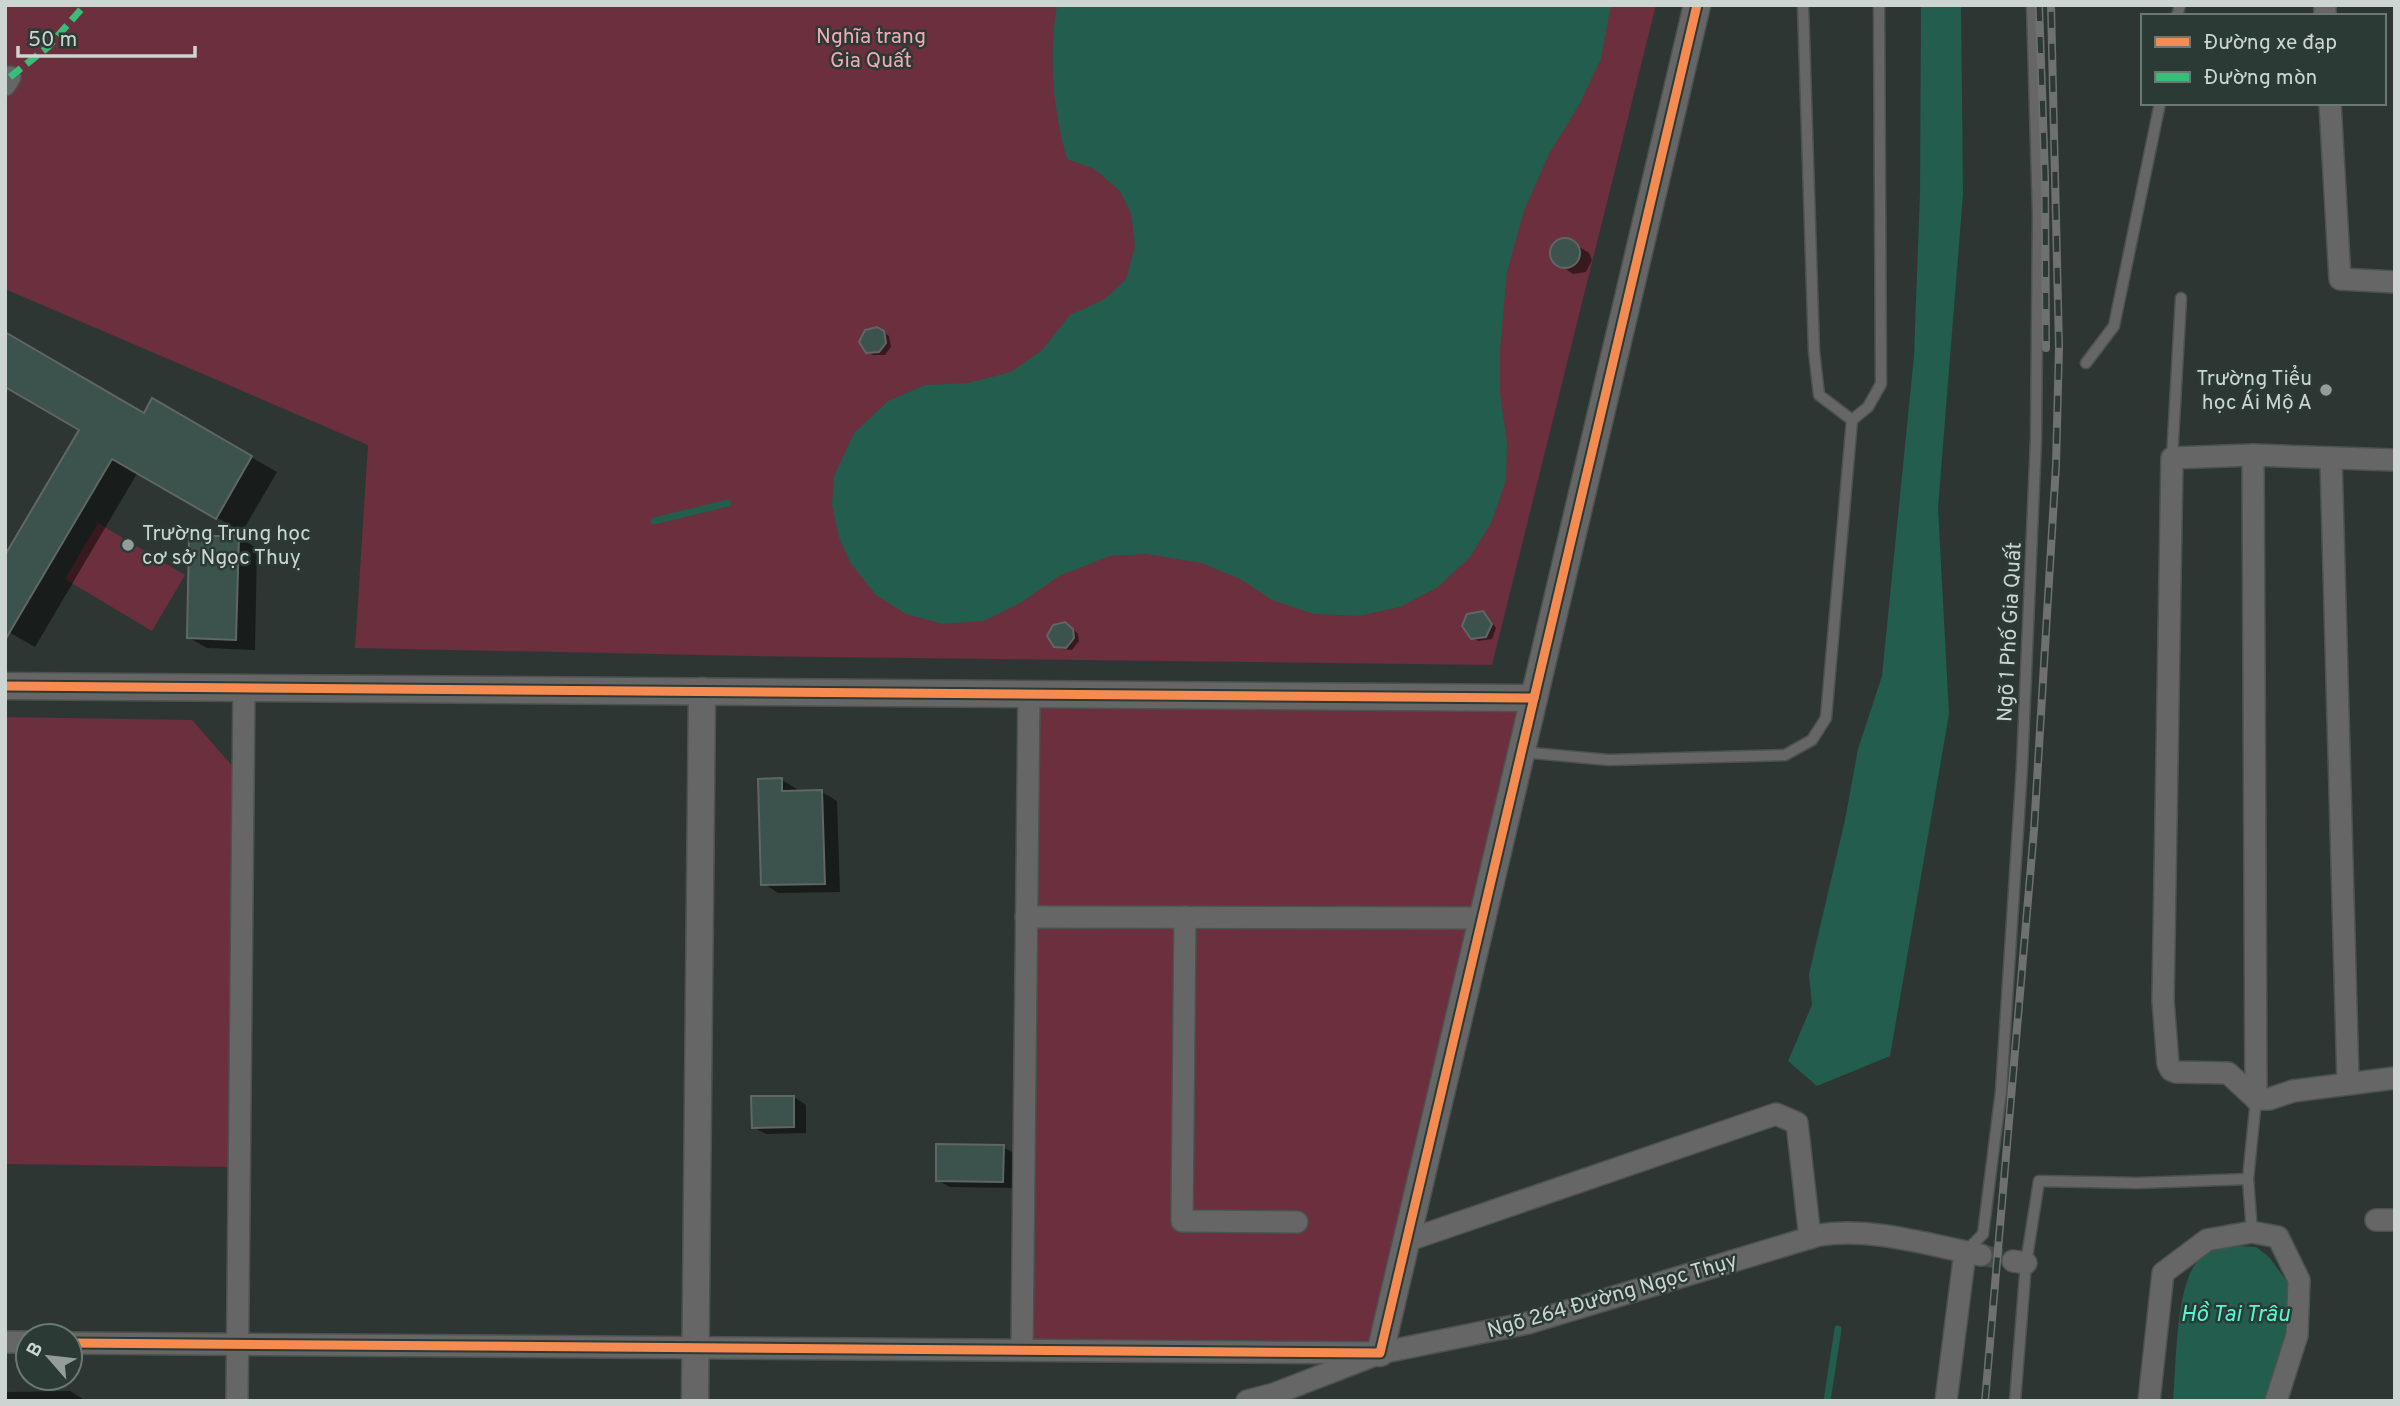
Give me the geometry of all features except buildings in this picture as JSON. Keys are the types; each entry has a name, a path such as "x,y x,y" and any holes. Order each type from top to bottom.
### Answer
{"street":[{"path":"84,1343 1380,1353 1697,5"},
{"path":"2330,105 2340,279 2395,282"},
{"path":"2253,455 2256,1099"},
{"path":"2395,460 2253,455 2172,458 2163,1000 2168,1064 2171,1070 2228,1073 2256,1099 2269,1099 2293,1091 2395,1078"},
{"path":"2331,458 2348,1083"},
{"path":"5,687 1534,698"},
{"path":"237,1401 244,688"},
{"path":"695,1401 702,691"},
{"path":"1022,1350 1028,694"},
{"path":"1026,917 1482,918"},
{"path":"1185,917 1182,1221 1297,1222"},
{"path":"1406,1241 1776,1114 1797,1123 1810,1238"},
{"name":"Ngõ 264 Đường Ngọc Thụy","path":"1247,1401 1274,1394 1380,1353 1528,1323 1810,1238 1844,1231 1883,1235 1973,1253"},
{"path":"2149,1401 2163,1273 2207,1240 2252,1232 2277,1237 2299,1280 2297,1335 2276,1401"},
{"path":"1945,1401 1973,1253"}],"lane":[{"path":"1803,5 1814,351 1819,395 1852,420"},
{"path":"1521,752 1609,760 1785,755 1812,740 1826,718 1852,420 1868,407 1881,384 1879,5"},
{"name":"Ngõ 1 Phố Gia Quất","path":"1973,1253 1983,1234 2001,1091 2022,768 2036,439 2038,214 2032,5"},
{"path":"2086,363 2114,326 2160,105"},
{"path":"2172,458 2181,298"},
{"path":"2252,1232 2248,1179 2256,1099"},
{"path":"2015,1401 2020,1262 2039,1181 2138,1183 2248,1179"}],"green space":[{"name":"Nghĩa trang Gia Quất","path":"5,5 1656,5 1492,665 355,648 368,445 5,289"},
{"path":"98,523 185,575 152,631 65,579"},
{"path":"1029,694 1534,698 1380,1353 1022,1350"},
{"path":"5,717 192,720 234,768 230,1167 5,1164"}],"water":[{"path":"1057,5 1611,5 1601,59 1579,105 1549,154 1524,211 1507,272 1500,350 1500,393 1507,443 1506,480 1492,521 1471,556 1438,587 1400,607 1359,616 1314,614 1272,600 1242,580 1202,563 1146,554 1110,556 1059,576 1022,602 984,621 943,624 906,614 876,595 851,564 839,538 832,505 834,476 854,433 888,401 925,385 968,383 1011,372 1042,350 1070,315 1105,299 1126,279 1135,246 1131,214 1120,191 1094,169 1067,159 1062,140 1053,83"},
{"path":"1921,5 1961,5 1963,194 1938,508 1949,714 1890,1056 1817,1086 1788,1061 1812,1005 1809,974 1845,820 1858,749 1882,676 1914,356 1920,193"},
{"name":"Hồ Tai Trâu","path":"2224,1245 2256,1247 2269,1257 2288,1283 2288,1324 2266,1401 2173,1401 2180,1312 2188,1278 2200,1259"}],"waterway":[{"path":"654,521 728,503"},
{"path":"1827,1401 1838,1329"}],"tunnel":[{"path":"1981,1255 2013,1261"}],"railway":[{"path":"2039,5 2045,177 2046,348"},
{"path":"1985,1401 2034,830 2056,465 2059,347 2051,5"}],"marked path":[{"path":"10,77 48,47 85,5"}],"cycle path":[{"path":"84,1343 1380,1353 1697,5"},
{"path":"5,686 1534,698"}],"place":[{"name":"Trường Tiểu học Ái Mộ A","path":"2326,390"},
{"name":"Trường Trung học cơ sở Ngọc Thuỵ","path":"128,545"}]}
